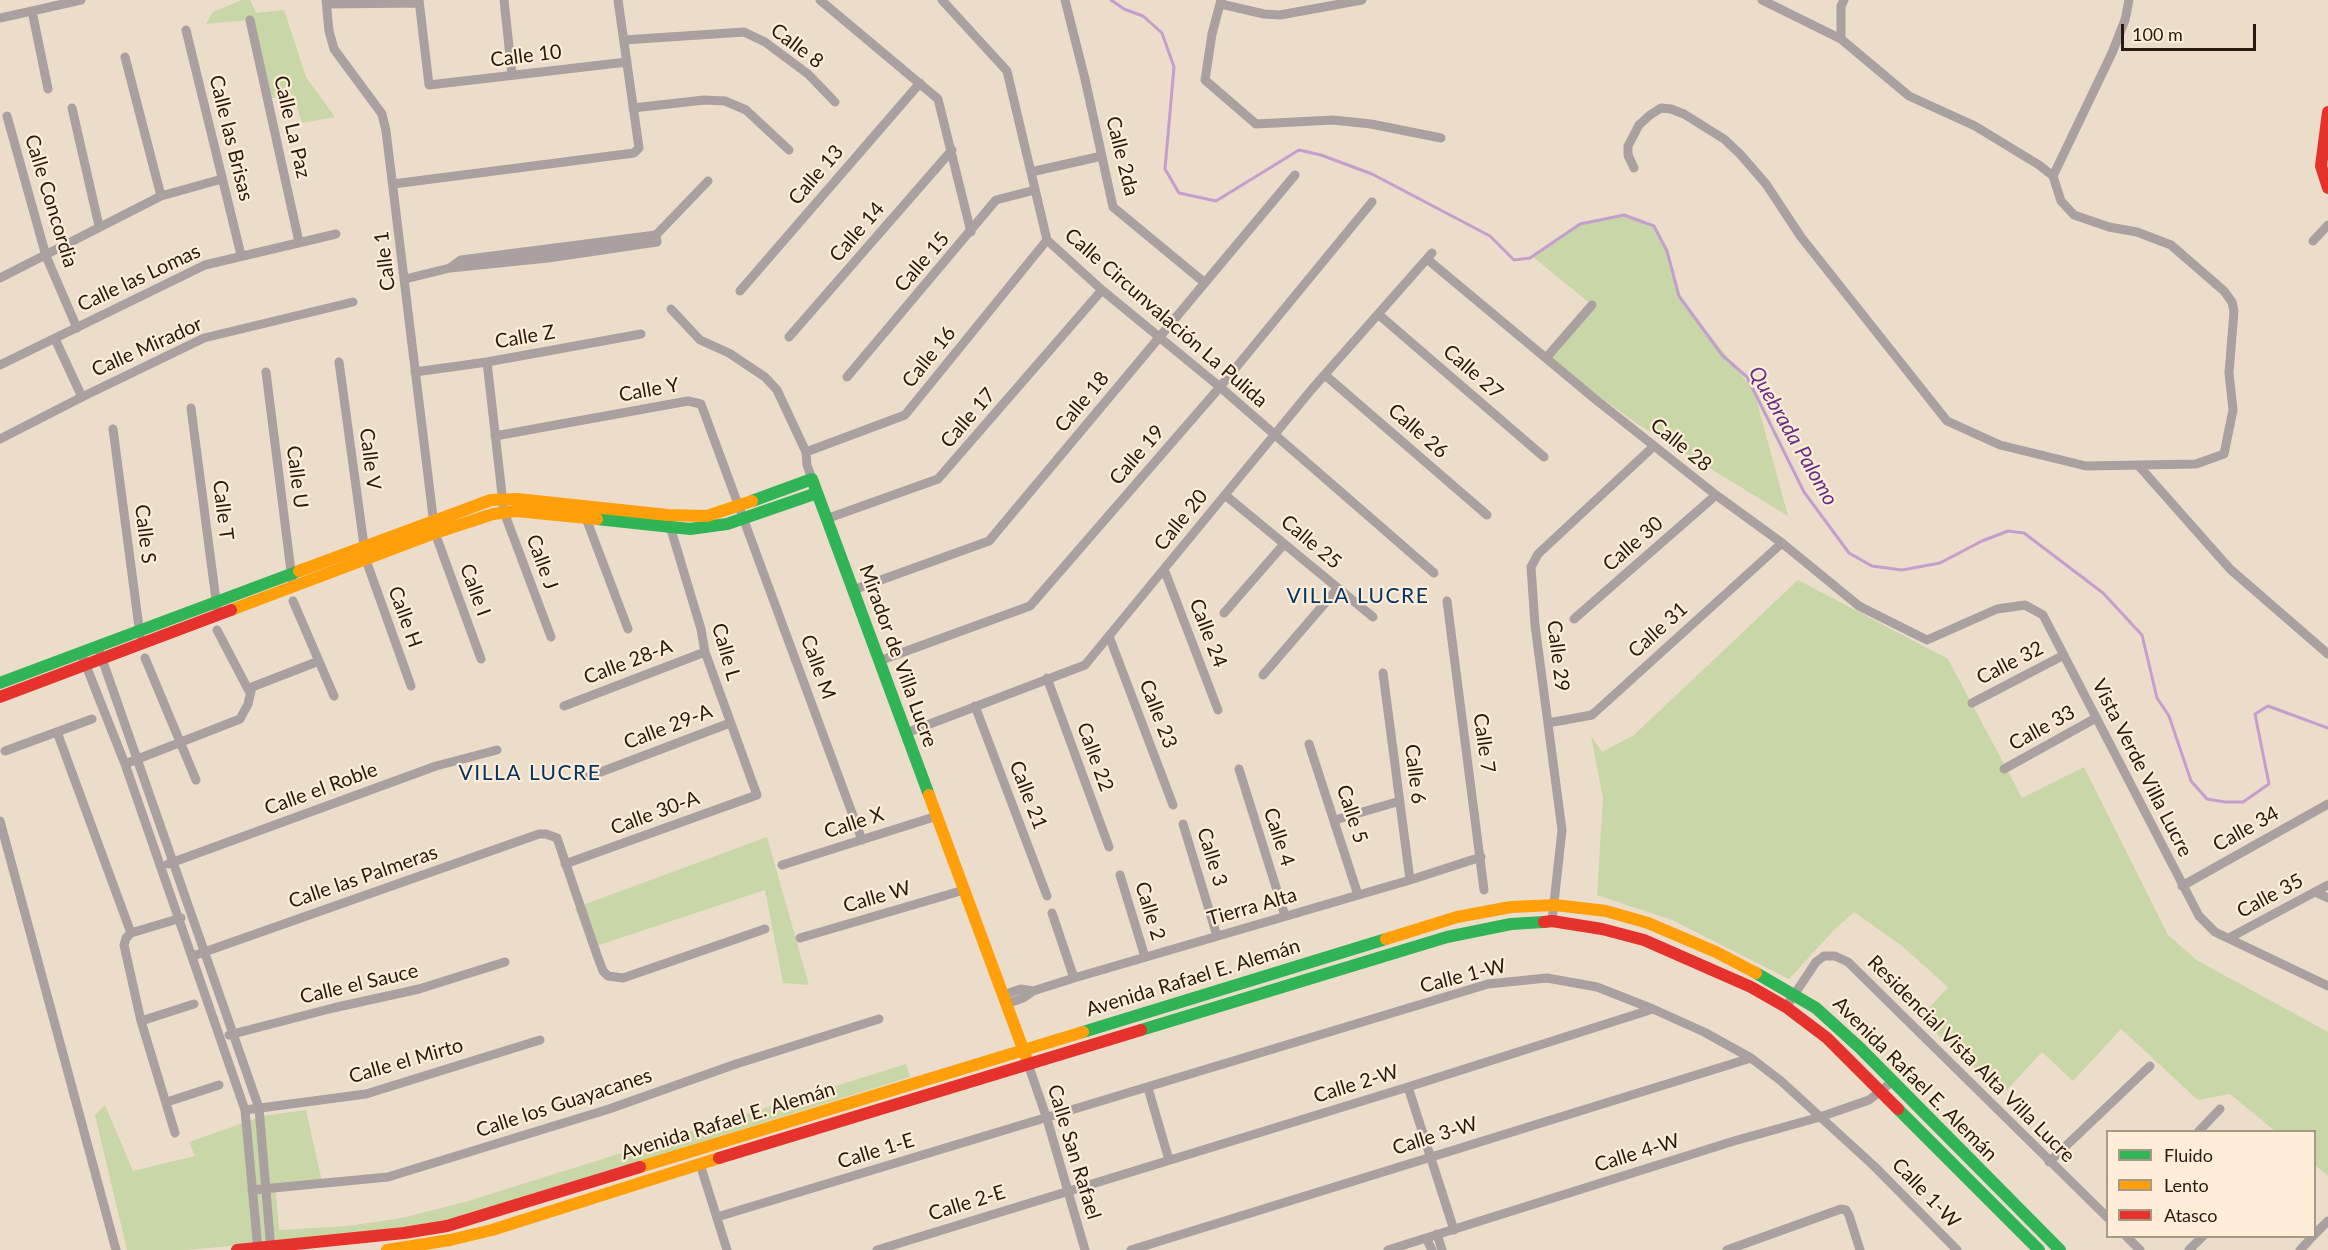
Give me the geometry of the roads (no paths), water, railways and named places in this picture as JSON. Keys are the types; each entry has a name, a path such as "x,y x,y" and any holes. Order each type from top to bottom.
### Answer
{"main road":[{"path":"2328,114 2321,166 2328,188"},
{"path":"708,522 740,506 812,479"},
{"name":"Mirador de Villa Lucre","path":"812,479 1028,1064"},
{"path":"0,683 291,573 364,554 493,514 516,511 586,519 708,522 744,519 817,493"},
{"path":"0,697 293,588 433,520 470,507 503,499 582,505 669,522"},
{"name":"Avenida Rafael E. Alemán","path":"237,1250 404,1233 447,1226 1457,917 1511,907 1555,904 1606,911 1648,923 1716,952 1795,994 1834,1022 2060,1250"},
{"name":"Avenida Rafael E. Alemán","path":"387,1250 450,1240 492,1230 700,1164 1447,937 1511,924 1552,921 1602,929 1654,944 1740,982 1786,1007 1827,1038 2039,1250"}],"street":[{"path":"0,18 81,0"},
{"path":"504,0 512,75"},
{"path":"393,184 634,153 639,148 618,0"},
{"path":"820,0 938,99 971,232"},
{"name":"Calle Circunvalación La Pulida","path":"942,0 1006,71 1047,240 1102,290 1220,387 1434,573"},
{"name":"Calle 2da","path":"1065,0 1113,207 1205,283"},
{"path":"1362,0 1280,15 1264,14 1221,2 1212,34 1205,80 1256,124 1333,120 1371,123 1442,138"},
{"path":"1634,168 1628,155 1628,146 1639,125 1661,108 1671,109 1705,125 1740,154 1766,184 1801,237 1947,421 2001,445 2086,466 2196,464 2224,454 2233,410 2229,373 2232,303 2224,291 2171,245 2138,232 2109,228 2074,215 2061,201 2053,176 1975,126 1909,96 1841,39 1762,0"},
{"path":"1841,39 1840,6 1844,0"},
{"path":"2053,176 2112,53 2125,20 2129,0"},
{"path":"326,2 419,2"},
{"name":"Calle 1","path":"326,2 334,49 382,114 393,184 435,533"},
{"name":"Calle 10","path":"419,2 429,85 627,62"},
{"path":"32,11 48,89"},
{"name":"Calle La Paz","path":"250,20 299,242"},
{"name":"Calle las Brisas","path":"186,30 241,255"},
{"name":"Calle 8","path":"624,40 744,32 765,42 807,74 835,102"},
{"path":"124,57 161,196"},
{"name":"Calle 13","path":"740,291 920,83"},
{"path":"633,108 704,100 725,101 746,110 789,150"},
{"path":"72,108 99,226"},
{"name":"Calle Concordia","path":"7,116 46,256 77,328"},
{"name":"Calle 14","path":"789,338 952,150"},
{"path":"1031,172 1102,156"},
{"name":"Calle 18","path":"853,590 988,541 1295,175"},
{"path":"0,278 161,196 222,179"},
{"path":"405,279 492,260 548,254 656,235 708,181"},
{"name":"Calle 15","path":"847,376 996,200 1035,190"},
{"name":"Calle 19","path":"879,661 1030,606 1220,387 1372,202"},
{"path":"2313,242 2328,225"},
{"name":"Calle las Lomas","path":"0,365 205,265 336,234"},
{"name":"Calle 16","path":"806,452 905,415 1047,240"},
{"name":"Calle 20","path":"906,733 1085,665 1275,434 1429,256"},
{"name":"Calle 28","path":"1429,256 1546,358 1654,446 1782,543 1859,606 1927,640"},
{"name":"Calle 17","path":"826,519 938,479 1102,290"},
{"name":"Calle Mirador","path":"0,439 204,338 353,302"},
{"path":"1546,358 1592,305"},
{"name":"Mirador de Villa Lucre","path":"671,309 700,340 729,353 765,377 777,390 806,452 807,465 812,479"},
{"name":"Calle 27","path":"1378,314 1544,457"},
{"name":"Calle Z","path":"415,372 488,362 641,334"},
{"path":"55,339 82,397"},
{"name":"Calle V","path":"339,362 364,554"},
{"name":"Calle J","path":"488,362 504,512 550,637"},
{"name":"Calle U","path":"266,372 293,588"},
{"name":"Calle 26","path":"1325,375 1487,514"},
{"name":"Calle Y","path":"495,436 696,401 705,409 740,506"},
{"name":"Calle T","path":"191,408 218,616"},
{"name":"Calle S","path":"113,429 139,630 143,643"},
{"name":"Calle 29","path":"1552,921 1562,830 1535,625 1531,567 1539,554 1654,446"},
{"path":"2138,465 2230,569 2328,654"},
{"name":"Calle 25","path":"1225,495 1373,617"},
{"name":"Calle 30","path":"1574,619 1716,495"},
{"path":"582,505 628,629"},
{"name":"Calle M","path":"740,506 862,840"},
{"name":"Calle L","path":"669,522 701,629 705,652 757,795"},
{"name":"Calle I","path":"435,533 481,658"},
{"name":"Calle 31","path":"1548,723 1592,715 1782,543"},
{"path":"1224,613 1284,544"},
{"name":"Calle H","path":"364,554 411,686"},
{"name":"Calle 24","path":"1164,569 1218,710"},
{"path":"1263,675 1338,588"},
{"path":"293,601 334,696"},
{"name":"Calle 7","path":"1447,602 1484,890"},
{"name":"Vista Verde Villa Lucre","path":"1927,640 1997,609 2025,605 2043,615 2199,916 2215,932 2328,986"},
{"path":"217,630 250,693"},
{"name":"Calle 23","path":"1109,636 1173,805"},
{"path":"97,646 135,760 206,952 259,1108 271,1248"},
{"name":"Calle 28-A","path":"564,705 705,652"},
{"path":"81,653 124,764 177,919 193,956 245,1110 258,1249"},
{"name":"Calle 32","path":"1972,703 2064,655"},
{"path":"145,658 196,780"},
{"path":"124,764 240,719 252,687 319,661"},
{"name":"Calle 6","path":"1383,673 1410,880"},
{"name":"Calle 22","path":"1047,678 1109,847"},
{"name":"Calle 21","path":"975,706 1047,896"},
{"name":"Calle 33","path":"2004,769 2096,718"},
{"path":"5,751 92,719"},
{"name":"Calle 29-A","path":"585,778 730,723"},
{"path":"57,732 131,933"},
{"name":"Calle 5","path":"1309,744 1359,895"},
{"name":"Calle el Roble","path":"160,867 436,766 496,750"},
{"name":"Calle 4","path":"1239,769 1285,916"},
{"name":"Calle 30-A","path":"565,864 757,795"},
{"path":"1335,820 1400,801"},
{"name":"Calle 34","path":"2182,886 2328,804"},
{"name":"Calle X","path":"782,865 937,816"},
{"path":"0,821 116,1250"},
{"name":"Calle 3","path":"1183,824 1217,936"},
{"name":"Calle las Palmeras","path":"193,956 539,834 556,838 565,864"},
{"name":"Tierra Alta","path":"1005,999 1023,998 1033,991 1074,978 1410,880 1481,857"},
{"path":"565,864 597,955 608,976 623,978 765,929"},
{"name":"Calle 2","path":"1120,874 1145,957"},
{"name":"Calle 35","path":"2229,938 2328,885"},
{"name":"Calle W","path":"800,938 964,890"},
{"path":"2315,892 2328,898"},
{"path":"1052,913 1074,978"},
{"path":"175,1133 141,1021 124,945 131,933 192,914"},
{"name":"Residencial Vista Alta Villa Lucre","path":"1786,1007 1816,962 1824,956 1835,956 1848,962 2106,1216"},
{"name":"Calle el Sauce","path":"221,1037 419,989 505,962"},
{"name":"Calle 1-W","path":"1047,1119 1488,984 1547,978 1597,987 1704,1032 1751,1058 1874,1166 1957,1250"},
{"path":"141,1021 194,1004"},
{"name":"Calle 2-W","path":"1068,1191 1653,1009"},
{"name":"Calle los Guayacanes","path":"252,1190 388,1177 609,1109 736,1064 879,1019"},
{"name":"Calle el Mirto","path":"245,1110 366,1094 540,1040"},
{"name":"Calle 3-W","path":"1131,1250 1751,1058"},
{"name":"Calle San Rafael","path":"1028,1064 1047,1119 1085,1250"},
{"path":"2049,1162 2150,1066"},
{"name":"Calle 4-W","path":"1388,1250 1734,1141 1820,1117 1869,1100 1892,1082"},
{"path":"167,1102 219,1085"},
{"path":"1408,1087 1454,1230"},
{"path":"1148,1088 1169,1160"},
{"path":"2199,1130 2220,1108"},
{"name":"Calle 1-E","path":"717,1217 1047,1119"},
{"path":"700,1164 727,1250"},
{"name":"Calle 2-E","path":"877,1250 901,1246 1068,1191"},
{"path":"1726,1250 1841,1209 1846,1210 1860,1250"},
{"path":"2316,1234 2328,1221"},
{"path":"1437,1234 1442,1250"},
{"path":"1426,1238 1432,1250"},
{"path":"2128,1238 2140,1250"},
{"path":"2189,1250 2201,1238"},
{"path":"2300,1250 2312,1238"},
{"path":"1761,1239 1765,1250"}],"waterway":[{"name":"Quebrada Palomo","path":"1111,0 1124,9 1143,16 1162,33 1174,67 1165,169 1179,193 1216,201 1299,150 1321,155 1372,174 1490,236 1514,260 1530,258 1580,224 1624,215 1654,226 1667,251 1679,296 1722,355 1747,377 1804,492 1849,553 1872,566 1902,570 1940,563 1982,541 2008,531 2024,533 2103,593 2142,635 2157,698 2169,716 2191,781 2207,799 2243,802 2269,784 2255,714 2268,706 2328,728"}],"district":[{"name":"VILLA LUCRE","path":"1358,596"},
{"name":"VILLA LUCRE","path":"530,773"}]}
